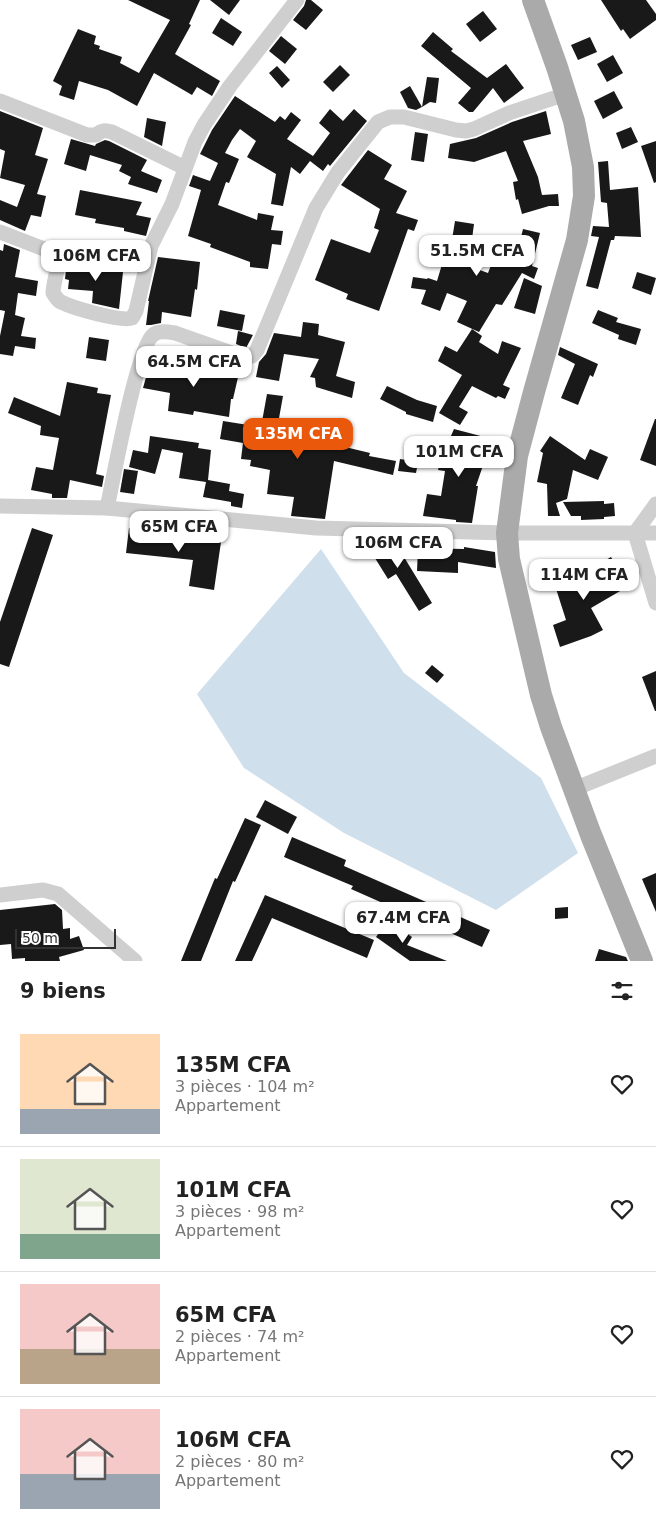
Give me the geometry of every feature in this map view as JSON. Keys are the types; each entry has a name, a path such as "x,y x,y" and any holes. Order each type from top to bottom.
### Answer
{"main road":[{"path":"533,0 574,121 585,182 582,211 572,257 524,427 511,492 507,532 510,566 541,695 557,745 642,961"}],"street":[{"path":"0,232 57,254 59,262 55,273 53,293 60,301 97,313 129,319 136,311 151,246 172,204 195,142 213,109 297,0"},
{"path":"107,508 136,375 149,339 154,333 175,333 246,358 252,356 257,350 316,208 338,172 378,122 390,117 404,117 466,131 509,113 566,94"},
{"path":"0,101 87,135 96,135 100,131 106,130 112,132 185,168"},
{"path":"635,533 656,504"},
{"path":"0,506 107,508 316,528 656,533"},
{"path":"635,533 656,604"},
{"path":"574,789 656,756"},
{"path":"0,896 43,890 58,894 136,961"}],"water":[{"path":"321,549 404,673 541,778 578,853 496,910 344,833 244,768 197,694"}],"building":[{"path":"128,0 200,0 189,24 191,25 175,54 220,81 212,96 197,87 192,95 154,73 137,106 108,90 79,81 74,100 59,95 62,86 53,81 78,29 96,36 94,44 100,46 99,49 122,57 120,63 139,73 170,20"},
{"path":"210,0 240,0 229,15"},
{"path":"306,0 311,0 323,10 306,30 293,20 304,6"},
{"path":"601,0 646,0 656,14 656,20 630,39 623,29 621,31"},
{"path":"483,11 497,29 480,42 466,24"},
{"path":"221,18 242,32 233,46 212,33"},
{"path":"433,32 453,49 451,51 487,78 506,64 524,88 504,103 493,88 473,112 469,112 458,103 471,88 421,46"},
{"path":"281,36 297,49 285,64 269,51"},
{"path":"590,37 597,52 578,60 571,45"},
{"path":"613,55 623,73 607,82 597,64"},
{"path":"340,65 350,75 333,92 323,82"},
{"path":"277,66 290,80 282,88 269,73"},
{"path":"427,77 439,78 436,103 430,102 422,107"},
{"path":"410,86 422,107 416,110 408,108 400,92"},
{"path":"614,91 623,108 603,119 594,101"},
{"path":"235,96 275,122 280,116 285,120 291,112 301,120 287,139 313,156 330,133 319,123 330,109 343,121 354,109 367,121 330,166 328,164 323,171 310,161 300,174 291,167 283,206 271,204 276,174 247,157 256,141 240,129 232,140 225,153 239,159 229,183 226,182 218,205 257,220 258,213 274,216 271,230 283,231 281,245 272,244 268,269 250,267 250,262 210,247 211,244 188,236 201,190 189,186 193,175 210,181 218,163 200,154 212,130"},
{"path":"0,111 43,128 35,155 48,159 37,194 46,196 41,217 31,215 25,231 0,220 0,200 17,207 25,185 0,178 5,151 0,149"},
{"path":"546,111 551,134 523,141 538,177 542,195 558,194 559,206 549,206 522,214 518,199 516,200 513,182 518,181 506,151 474,162 448,158 450,144 476,138 512,122"},
{"path":"147,118 166,122 162,146 144,137"},
{"path":"631,127 638,142 622,149 616,133"},
{"path":"415,132 428,134 424,162 411,160"},
{"path":"71,139 95,146 105,140 109,141 147,160 141,171 162,180 157,193 128,184 131,177 119,171 122,165 90,155 86,171 64,164"},
{"path":"656,141 656,182 654,183 641,146"},
{"path":"368,150 392,165 384,179 407,191 396,213 418,220 414,231 408,229 379,311 346,299 348,294 315,280 331,239 370,253 379,230 374,228 380,209 341,185"},
{"path":"608,161 610,190 638,187 641,237 615,236 614,240 611,240 598,289 586,286 599,237 591,236 593,226 609,227 607,203 601,202 598,162"},
{"path":"80,190 142,202 136,215 151,218 146,236 124,231 124,228 95,223 96,219 75,215"},
{"path":"455,221 474,224 472,239 463,264 488,273 495,255 515,262 523,229 540,233 532,266 538,268 534,279 522,273 502,305 496,304 479,332 457,322 467,301 447,293 440,311 421,304 426,290 411,288 413,277 437,281 446,251 450,252"},
{"path":"4,244 20,250 15,277 38,281 36,296 18,293 15,315 25,318 21,336 36,338 35,349 15,346 13,356 0,354 0,336 5,311 0,310 0,250 3,251"},
{"path":"158,257 200,262 197,290 195,289 191,317 162,312 161,323 146,325 148,301"},
{"path":"67,259 99,268 100,262 115,263 114,271 123,272 119,309 92,303 93,291 68,289 69,280 65,279"},
{"path":"637,272 656,278 651,295 632,288"},
{"path":"524,278 542,286 535,314 514,308"},
{"path":"220,310 245,315 242,331 217,326"},
{"path":"598,310 618,318 616,322 641,329 636,345 618,339 619,335 592,323"},
{"path":"303,322 319,324 318,335 345,342 336,376 355,382 352,398 316,387 315,378 310,377 319,359 284,354 279,381 256,377 259,362 266,354 274,333 301,337"},
{"path":"472,329 482,336 479,342 498,354 502,341 521,348 503,385 510,388 505,399 498,396 496,398 472,386 459,407 468,412 460,425 439,413 462,375 438,361 445,346 457,352"},
{"path":"238,331 253,335 246,348 236,344"},
{"path":"89,337 109,340 106,361 86,358"},
{"path":"560,347 598,364 593,377 590,375 578,405 561,398 575,364 558,355"},
{"path":"171,362 201,367 202,364 239,373 233,399 231,399 229,417 194,411 193,415 168,411 170,393 143,388 150,363 170,367"},
{"path":"67,382 98,388 97,393 111,395 96,474 104,476 102,487 70,480 67,498 52,498 52,494 31,490 36,467 53,470 59,438 40,435 41,426 8,413 14,397 60,416"},
{"path":"387,386 417,400 437,406 433,422 406,414 406,412 380,399"},
{"path":"267,394 283,396 276,435 300,439 301,431 338,437 337,445 370,453 369,456 396,461 393,475 334,461 325,519 291,516 294,497 267,494 270,470 250,466 251,460 241,459 243,443 220,439 223,421 261,427"},
{"path":"656,419 656,466 640,460"},
{"path":"454,429 492,439 476,486 478,486 472,523 423,516 427,494 441,496 445,471 438,470"},
{"path":"150,436 199,443 198,448 211,450 208,480 230,484 229,491 244,494 242,508 231,506 231,502 203,497 206,482 179,478 183,453 162,449 155,474 129,467 133,450 148,453"},
{"path":"550,436 585,460 590,449 608,457 598,480 573,470 567,499 556,503 560,516 548,516 547,484 537,482 543,453 540,451"},
{"path":"400,459 418,462 416,473 398,471"},
{"path":"124,469 138,471 134,494 120,492"},
{"path":"604,501 604,504 614,503 615,516 604,517 604,519 581,520 581,516 571,516 563,502"},
{"path":"32,528 53,535 9,667 0,664 0,622"},
{"path":"129,528 187,535 187,537 221,542 214,590 189,586 193,560 126,553"},
{"path":"370,539 387,539 388,542 393,539 432,603 419,611 396,574 388,579 365,542"},
{"path":"464,547 495,552 496,568 458,562 458,573 417,571 418,548 464,549"},
{"path":"611,557 627,587 591,608 603,630 560,647 553,625 566,620 551,573 575,566 582,587 603,576 597,565"},
{"path":"432,665 444,675 437,683 425,673"},
{"path":"656,671 656,711 655,711 642,677"},
{"path":"265,800 297,817 288,834 256,817"},
{"path":"245,818 261,825 235,882 233,881 201,961 181,961 215,878 217,879"},
{"path":"292,837 346,860 344,866 490,930 482,947 351,889 353,886 284,857"},
{"path":"656,873 656,912 642,879"},
{"path":"265,895 374,940 367,958 272,918 252,961 235,961"},
{"path":"55,904 62,910 63,929 70,928 70,939 79,936 84,950 59,957 60,961 25,961 25,958 12,959 11,944 0,945 0,910"},
{"path":"568,907 568,918 555,919 555,908"},
{"path":"388,920 412,937 407,945 447,961 410,961 376,937"},
{"path":"599,949 626,957 628,961 595,961"}]}
